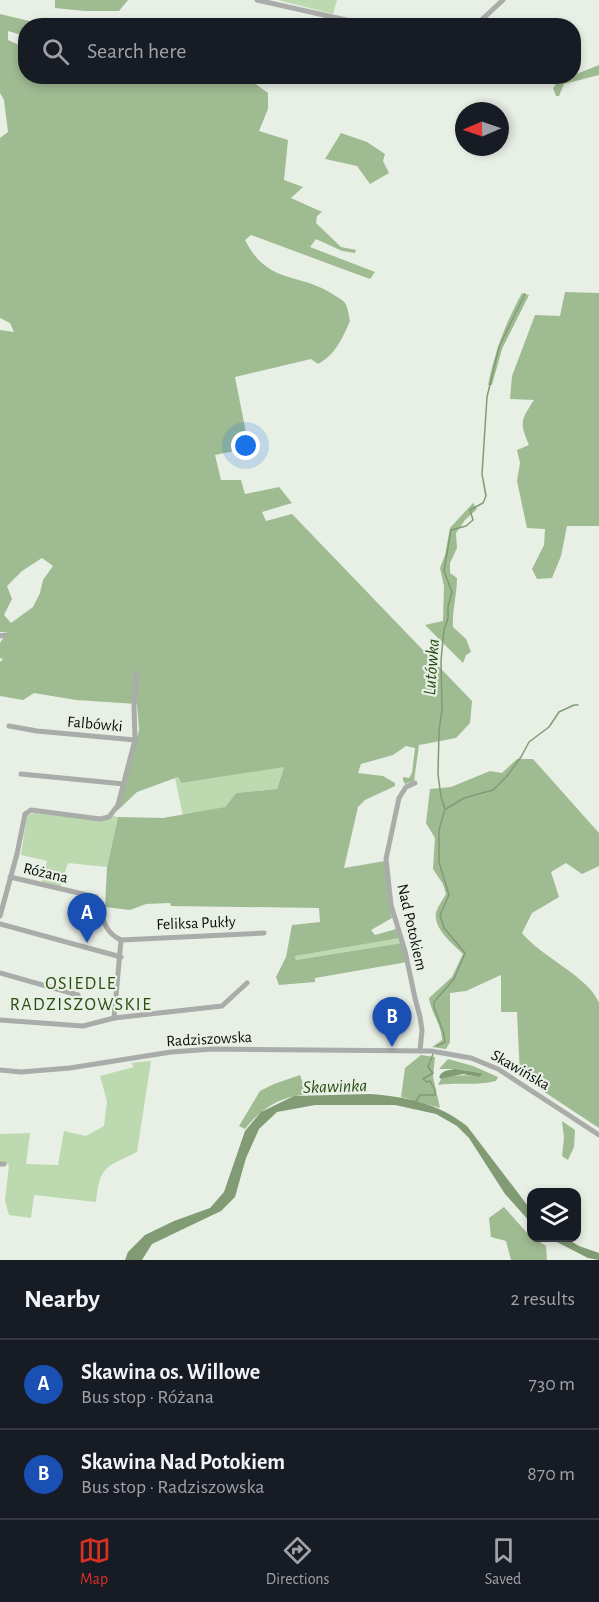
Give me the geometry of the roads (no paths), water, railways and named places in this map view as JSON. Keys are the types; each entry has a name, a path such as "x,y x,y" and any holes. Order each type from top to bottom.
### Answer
{"street":[{"path":"257,0 337,18"},
{"path":"484,18 503,0"},
{"path":"135,740 134,705 137,673"},
{"name":"Falbówki","path":"9,726 135,740 118,805 109,817 100,819 31,810 25,814 10,877"},
{"path":"21,774 124,784"},
{"name":"Nad Potokiem","path":"415,783 406,787 399,798 386,859 391,905 405,951 414,999 420,1017 422,1030 420,1051"},
{"path":"0,916 10,877"},
{"name":"Różana","path":"10,877 96,897 100,915 108,929 121,940"},
{"path":"0,924 121,957"},
{"name":"Feliksa Pukły","path":"121,940 264,933"},
{"path":"114,1018 121,940"},
{"path":"0,973 78,995"},
{"path":"0,1020 83,1026 114,1018 222,1006 247,983"},
{"name":"Radziszowska","path":"0,1070 21,1072 70,1068 171,1052 213,1050 420,1051"},
{"name":"Skawińska","path":"420,1051 462,1056 490,1065 599,1135"}],"waterway":[{"name":"Lutówka","path":"437,1046 445,1042 434,1002 454,979 465,953 444,928 440,915 449,895 439,862 439,830 445,809 438,774 442,709 441,660 444,630 452,592 444,571 451,530 466,526 473,520 470,510 483,503 486,496 482,474 487,397 499,347 525,294"},
{"path":"446,809 464,798 493,790 507,776 529,742 549,727 559,712 578,705"},
{"name":"Lutówka","path":"416,1101 420,1095 435,1095 430,1081 423,1079 433,1073 428,1067 433,1054"}],"place":[{"name":"Skawina os. Willowe","path":"87,943"},
{"name":"Skawina Nad Potokiem","path":"392,1047"}],"district":[{"name":"OSIEDLE RADZISZOWSKIE","path":"81,993"}],"water label":[{"name":"Skawinka","path":"335,1086"}]}
